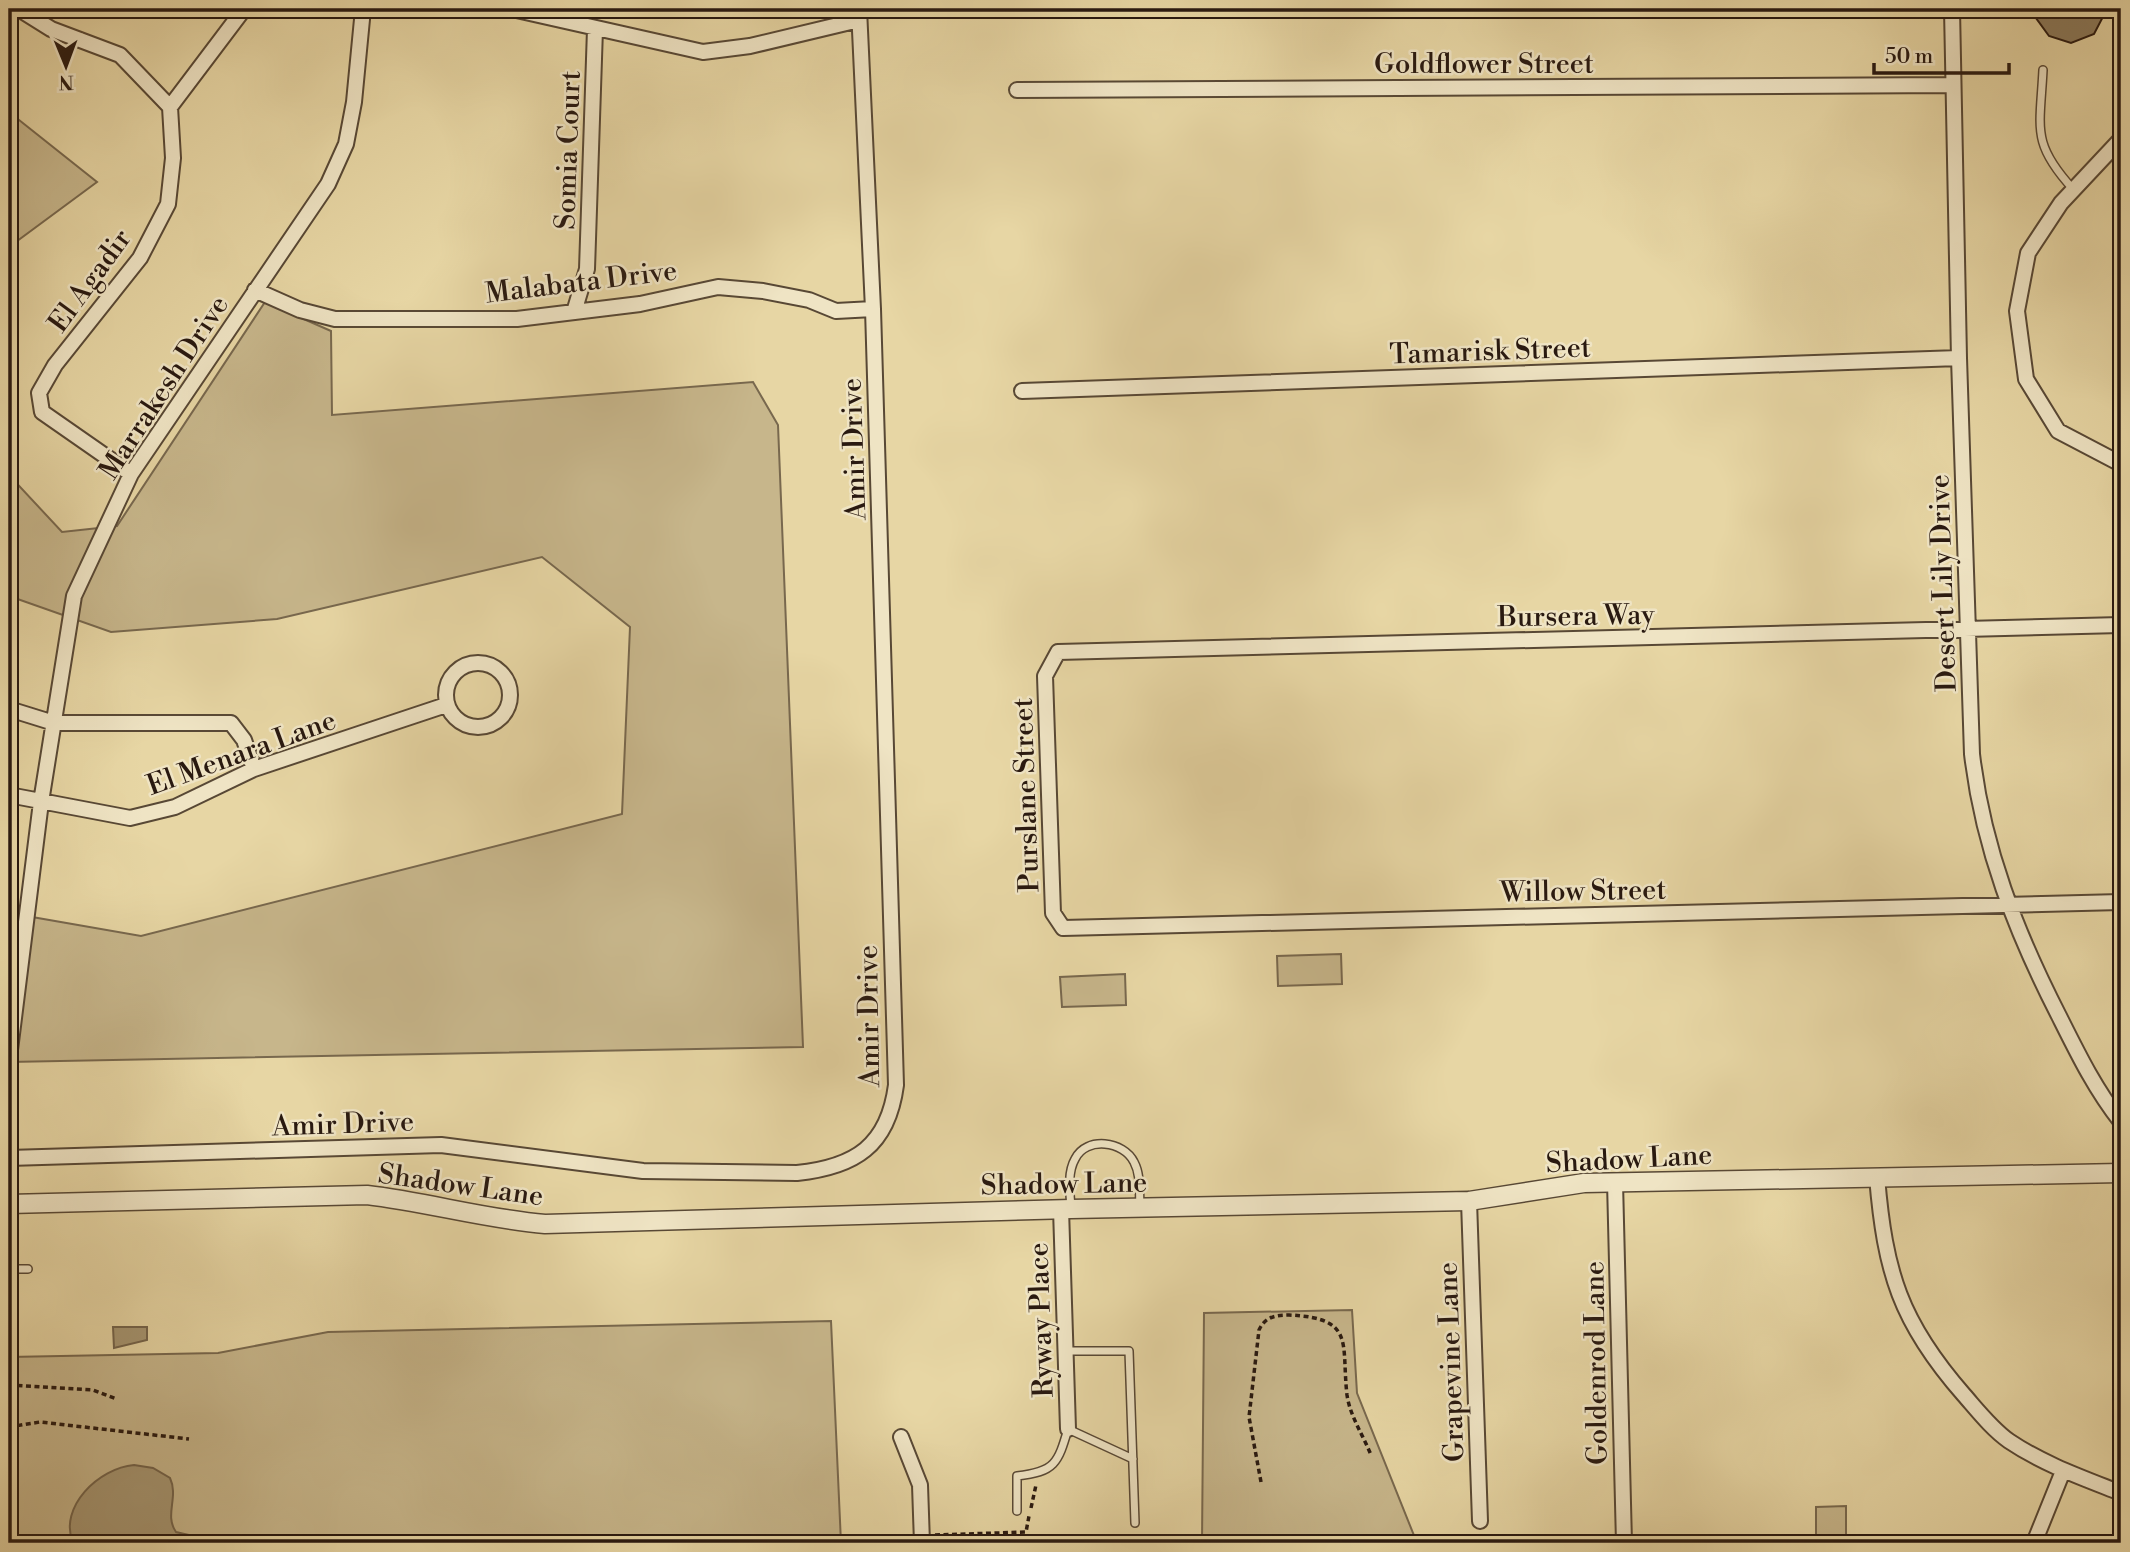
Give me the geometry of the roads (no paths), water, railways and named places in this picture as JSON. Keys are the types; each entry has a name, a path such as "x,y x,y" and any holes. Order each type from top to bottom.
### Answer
{"street":[{"path":"19,9 51,29 120,55 170,107 244,9"},
{"name":"Marrakesh Drive","path":"9,1058 41,802 74,596 131,474 328,184 346,144 363,9"},
{"path":"512,9 703,52 750,46 859,15"},
{"name":"Desert Lily Drive","path":"1952,9 1959,358 1972,754 1976,790 2006,904 2035,969 2096,1090 2121,1122"},
{"name":"Amir Drive","path":"9,1158 440,1145 643,1171 797,1173 838,1166 866,1150 881,1135 889,1118 896,1085 873,309 859,15"},
{"name":"Somia Court","path":"574,312 587,269 596,29"},
{"name":"Goldflower Street","path":"1017,90 1952,85"},
{"name":"El Agadir","path":"131,474 42,412 39,393 55,365 140,258 168,204 173,158 170,107"},
{"path":"2121,139 2074,189 2028,253 2017,311 2026,379 2058,431 2121,464"},
{"name":"Malabata Drive","path":"255,290 300,310 335,318 517,319 640,304 718,287 763,291 809,300 836,311 873,309"},
{"name":"Tamarisk Street","path":"1022,391 1959,358"},
{"name":"Bursera Way","path":"1045,676 1058,652 2121,625"},
{"path":"483,663 494,667 508,684 510,702 505,712 488,726 471,727 460,723 446,705 449,680 465,665 483,663"},
{"name":"Purslane Street","path":"1045,676 1053,913"},
{"name":"El Menara Lane","path":"9,795 130,818 175,807 254,769 446,705"},
{"path":"9,709 54,723 231,723 244,740 254,769"},
{"name":"Willow Street","path":"1053,913 1063,928 2121,902"},
{"name":"Shadow Lane","path":"9,1204 367,1195 411,1200 499,1220 545,1224 1469,1201 1551,1186 1615,1182 2121,1173"},
{"path":"1877,1177 1882,1239 1901,1304 1934,1360 2008,1440 2063,1471 2121,1493"},
{"name":"Goldenrod Lane","path":"1615,1182 1624,1543"},
{"name":"Grapevine Lane","path":"1469,1201 1480,1521"},
{"name":"Ryway Place","path":"1066,1209 1068,1429"},
{"path":"901,1437 920,1485 922,1539"},
{"path":"2034,1543 2063,1471"}],"lane":[{"path":"2043,70 2040,134 2049,162 2074,189"},
{"path":"1066,1209 1075,1158 1083,1148 1093,1144 1116,1146 1127,1152 1133,1160 1138,1170 1140,1208"},
{"path":"9,1269 28,1269"},
{"path":"1066,1351 1129,1351 1135,1522"},
{"path":"1017,1511 1017,1476 1049,1469 1059,1459 1068,1429 1133,1459"}]}
